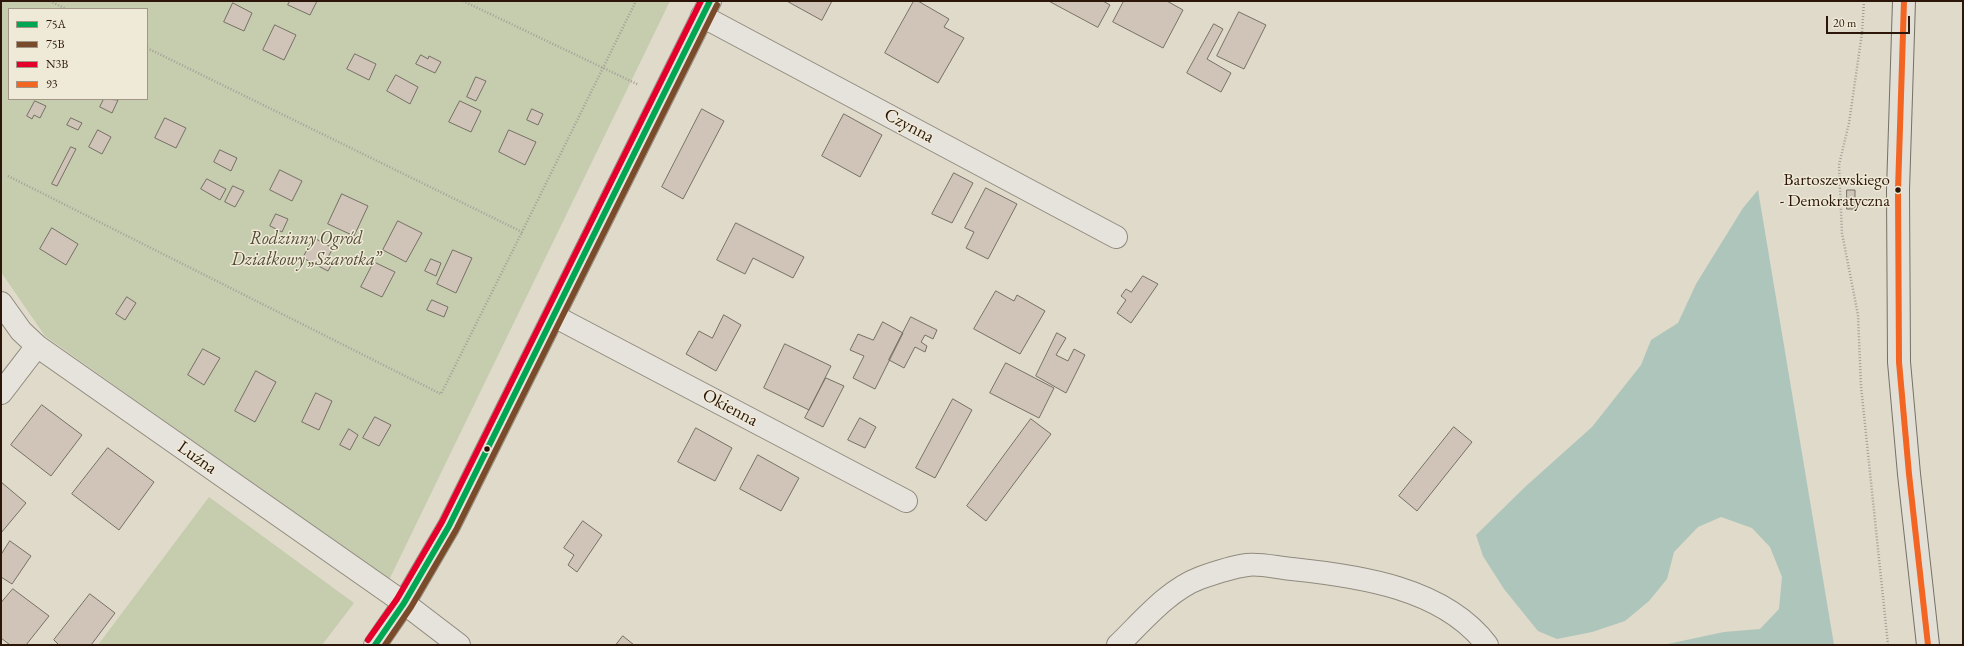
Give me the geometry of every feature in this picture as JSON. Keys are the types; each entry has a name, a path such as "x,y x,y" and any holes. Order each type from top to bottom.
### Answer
{"main road":[{"path":"1904,1 1898,190 1899,362 1909,474 1928,645"}],"street":[{"path":"375,645 404,603 449,526 706,8"},
{"name":"Czynna","path":"706,8 1116,237"},
{"name":"Luźna","path":"1,303 21,331 37,346 404,603 459,645"},
{"name":"Okienna","path":"554,316 906,500"},
{"path":"1,393 37,346"},
{"path":"1118,645 1165,598 1199,578 1248,565 1328,573 1402,589 1435,601 1476,631 1487,645"}],"path":[{"path":"50,1 64,8"},
{"path":"463,1 662,97"},
{"path":"8,176 441,394 636,1"},
{"path":"1864,1 1862,33 1849,123 1839,165 1842,232 1858,315 1861,386 1888,645"},
{"path":"148,48 522,232"}],"green space":[{"name":"Rodzinny Ogród Działkowy „Szarotka”","path":"1,1 670,1 389,580 45,336 1,272"},
{"path":"209,497 354,603 322,645 98,645"}],"shaded area":[{"path":"1758,190 1834,645 1663,645 1724,632 1760,629 1779,609 1782,577 1770,547 1752,528 1721,517 1698,527 1674,552 1667,579 1649,601 1625,621 1592,632 1557,639 1538,631 1504,589 1483,556 1476,535 1525,487 1592,427 1641,365 1651,340 1678,323 1696,284 1743,208"}],"building":[{"path":"290,1 317,1 310,15 288,5"},
{"path":"787,1 832,1 822,20"},
{"path":"914,1 918,1 949,19 944,27 964,38 938,83 885,53"},
{"path":"1049,1 1103,1 1110,5 1098,27"},
{"path":"1124,1 1167,1 1183,10 1163,48 1113,22"},
{"path":"233,3 252,13 244,31 224,22"},
{"path":"1239,12 1266,25 1244,69 1217,56"},
{"path":"1214,24 1223,29 1207,59 1231,73 1221,92 1187,73"},
{"path":"275,25 296,35 284,60 263,50"},
{"path":"355,54 376,64 369,80 347,69"},
{"path":"421,55 428,59 429,56 441,62 435,73 416,64"},
{"path":"396,75 418,87 410,104 387,91"},
{"path":"476,77 486,81 476,101 467,97"},
{"path":"104,100 118,100 112,113 100,107"},
{"path":"35,101 46,106 40,118 34,115 32,119 27,116"},
{"path":"460,101 481,111 471,132 449,122"},
{"path":"532,109 543,114 538,125 527,120"},
{"path":"702,109 724,121 683,199 662,187"},
{"path":"844,114 882,135 860,177 822,156"},
{"path":"71,118 82,123 78,130 67,125"},
{"path":"165,118 186,128 176,148 155,138"},
{"path":"98,130 111,137 102,154 89,147"},
{"path":"509,130 536,142 525,165 499,152"},
{"path":"71,147 76,149 57,186 52,184"},
{"path":"220,150 237,158 231,171 214,162"},
{"path":"280,170 302,181 292,201 270,190"},
{"path":"954,173 973,183 952,223 932,214"},
{"path":"207,179 226,189 220,200 201,189"},
{"path":"233,186 244,191 235,207 225,202"},
{"path":"986,188 1017,204 988,259 966,248 974,232 965,228"},
{"path":"1847,190 1855,190 1855,209 1847,209"},
{"path":"342,194 368,206 354,236 328,224"},
{"path":"276,214 288,219 282,232 270,226"},
{"path":"398,221 422,233 406,262 383,250"},
{"path":"736,223 804,257 793,278 753,258 745,274 717,260"},
{"path":"52,228 78,244 66,265 40,249"},
{"path":"314,238 333,248 328,257 334,260 328,271 303,258"},
{"path":"453,250 472,258 456,293 437,284"},
{"path":"431,259 441,263 436,276 425,271"},
{"path":"374,262 395,272 382,297 361,287"},
{"path":"1143,276 1158,284 1131,323 1117,313 1126,300 1121,296 1126,289 1131,292"},
{"path":"996,291 1014,301 1017,295 1045,311 1020,354 974,329"},
{"path":"127,297 136,303 125,320 116,314"},
{"path":"432,300 448,307 444,317 427,310"},
{"path":"724,315 741,325 716,371 686,354 699,331 712,338"},
{"path":"911,317 937,330 933,339 925,335 921,342 927,346 925,352 915,347 904,368 889,360"},
{"path":"883,322 903,333 875,389 853,378 864,356 850,350 858,334 873,340"},
{"path":"1057,333 1066,338 1056,355 1068,361 1074,349 1085,355 1066,393 1036,376"},
{"path":"785,344 831,366 809,410 764,388"},
{"path":"203,349 220,358 204,385 188,375"},
{"path":"1006,363 1054,388 1039,418 990,393"},
{"path":"256,371 276,382 255,422 235,411"},
{"path":"826,378 844,386 823,427 805,418"},
{"path":"316,393 332,401 319,430 302,422"},
{"path":"953,399 972,410 935,478 916,468"},
{"path":"42,405 82,435 51,476 11,445"},
{"path":"375,417 391,425 379,446 363,438"},
{"path":"860,418 876,427 865,448 848,440"},
{"path":"1031,419 1051,434 986,521 967,506"},
{"path":"1454,427 1472,442 1417,511 1399,496"},
{"path":"696,428 732,448 715,481 678,462"},
{"path":"349,429 358,435 350,450 340,445"},
{"path":"108,448 154,482 119,530 72,494"},
{"path":"758,455 799,478 781,511 740,489"},
{"path":"1,482 26,503 1,533"},
{"path":"583,521 602,535 577,572 568,565 574,555 564,548"},
{"path":"10,541 31,556 12,584 1,577 1,555"},
{"path":"13,589 49,616 26,645 10,645 1,638 1,603"},
{"path":"90,594 115,613 91,645 59,645 54,640"},
{"path":"623,636 634,645 616,645"}],"transit line":[{"name":"N3B","path":"368,640 397,599 442,522 701,1"},
{"name":"75A","path":"375,645 404,603 449,526 710,1"},
{"name":"93","path":"1904,1 1898,190 1899,362 1909,474 1928,645"},
{"name":"75B","path":"385,645 411,607 456,530 717,5"}],"place":[{"name":"Bartoszewskiego - Demokratyczna","path":"1898,190"}]}
